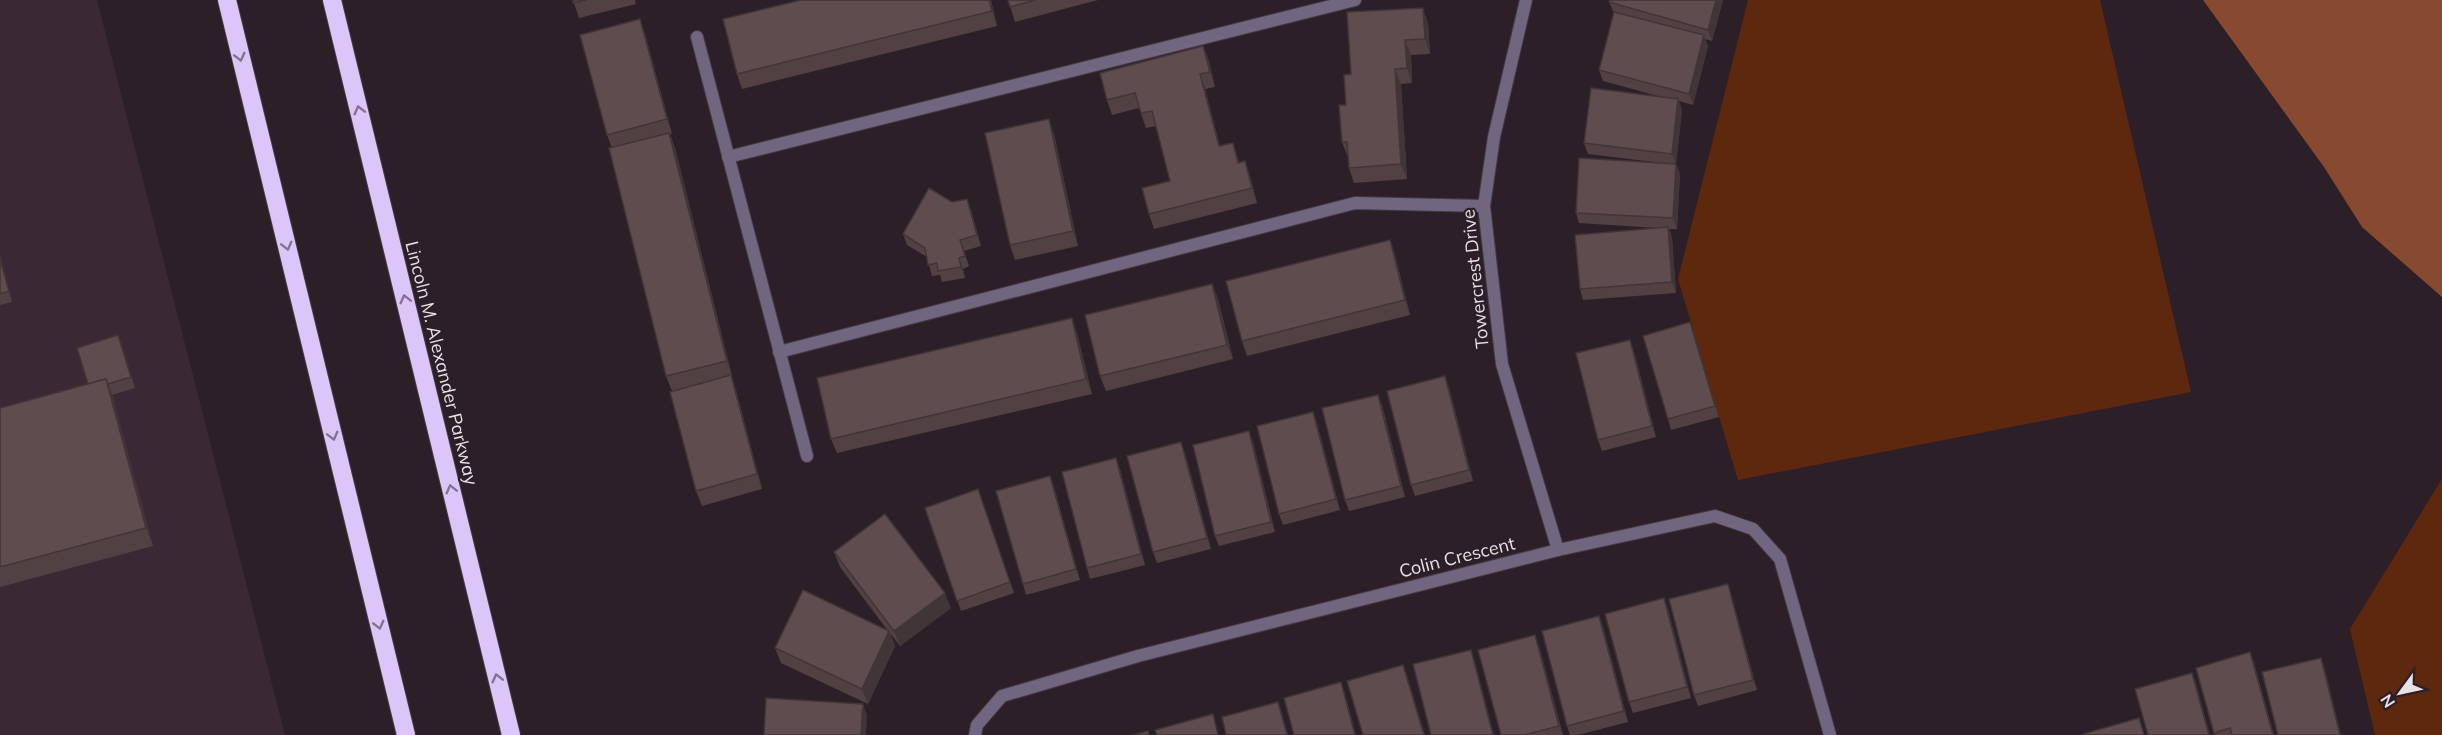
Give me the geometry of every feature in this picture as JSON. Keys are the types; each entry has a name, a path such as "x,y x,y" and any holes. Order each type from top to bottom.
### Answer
{"highway":[{"path":"227,0 406,735"},
{"name":"Lincoln M. Alexander Parkway","path":"332,0 511,735"}],"street":[{"path":"728,156 1355,0"},
{"name":"Towercrest Drive","path":"1526,0 1494,137 1484,206 1502,364 1558,550"},
{"path":"697,37 807,456"},
{"path":"779,352 1355,203 1484,206"},
{"name":"Colin Crescent","path":"975,735 977,725 1002,696 1138,656 1558,550 1715,516 1753,529 1780,559 1830,735"}],"shaded area":[{"path":"0,0 97,0 285,735 0,735"},
{"path":"1748,0 2100,0 2191,392 1738,480 1678,279"},
{"path":"2203,0 2442,0 2442,297 2362,227 2324,167"},
{"path":"2442,479 2442,735 2375,735 2350,629"}],"building":[{"path":"801,0 989,0 992,11 737,74 723,19"},
{"path":"1008,0 1036,0 1010,7"},
{"path":"1610,0 1716,0 1708,30 1609,2"},
{"path":"1423,8 1425,39 1405,40 1407,68 1395,69 1401,164 1349,168 1347,142 1342,142 1339,105 1346,105 1344,75 1351,74 1347,12"},
{"path":"1614,12 1704,35 1689,94 1599,70"},
{"path":"640,19 667,119 607,135 580,35"},
{"path":"1203,46 1210,72 1200,74 1219,146 1233,143 1238,163 1245,161 1252,188 1149,214 1142,188 1170,181 1152,111 1141,113 1135,93 1107,100 1100,73"},
{"path":"1591,88 1678,99 1672,154 1584,143"},
{"path":"1049,119 1073,231 1010,245 985,133"},
{"path":"669,133 727,361 666,376 609,148"},
{"path":"1579,158 1676,164 1673,218 1576,213"},
{"path":"929,188 952,202 967,199 977,235 960,240 965,256 959,258 961,267 938,271 937,263 928,265 925,248 903,234"},
{"path":"1668,227 1672,282 1580,289 1575,235"},
{"path":"1390,240 1405,300 1242,341 1226,281"},
{"path":"0,259 9,291 0,294"},
{"path":"1212,284 1227,345 1100,376 1085,315"},
{"path":"1072,318 1086,379 831,439 817,378"},
{"path":"1690,322 1715,406 1668,419 1643,336"},
{"path":"118,335 131,377 108,384 106,379 88,384 77,348"},
{"path":"1630,340 1652,426 1598,440 1576,353"},
{"path":"731,375 757,474 696,491 670,392"},
{"path":"1445,376 1469,470 1411,485 1387,391"},
{"path":"106,379 146,528 0,567 0,408"},
{"path":"1378,395 1401,486 1345,500 1322,408"},
{"path":"1313,412 1336,499 1279,514 1257,426"},
{"path":"1249,431 1271,522 1215,536 1193,445"},
{"path":"1181,442 1207,538 1153,552 1127,456"},
{"path":"1116,458 1141,554 1087,568 1062,472"},
{"path":"1050,476 1076,569 1023,584 996,491"},
{"path":"978,489 1010,582 957,601 925,508"},
{"path":"885,514 945,593 894,631 834,552"},
{"path":"1728,584 1753,680 1694,695 1669,599"},
{"path":"803,590 889,631 862,689 775,648"},
{"path":"1664,598 1687,687 1629,702 1605,614"},
{"path":"1599,616 1624,711 1567,726 1542,631"},
{"path":"1535,635 1559,726 1524,735 1501,735 1478,650"},
{"path":"1471,650 1493,735 1431,735 1413,664"},
{"path":"2250,652 2273,735 2232,735 2230,728 2214,733 2196,668"},
{"path":"2321,658 2340,735 2278,735 2262,672"},
{"path":"1403,665 1424,735 1363,735 1347,681"},
{"path":"2192,673 2209,735 2148,735 2135,689"},
{"path":"1341,682 1355,735 1294,735 1284,698"},
{"path":"766,698 863,704 861,735 764,735"},
{"path":"1278,702 1287,735 1226,735 1222,717"},
{"path":"1213,714 1218,735 1157,735 1155,730"},
{"path":"2139,718 2144,735 2083,734"},
{"path":"1148,731 1149,735 1133,735"}]}
